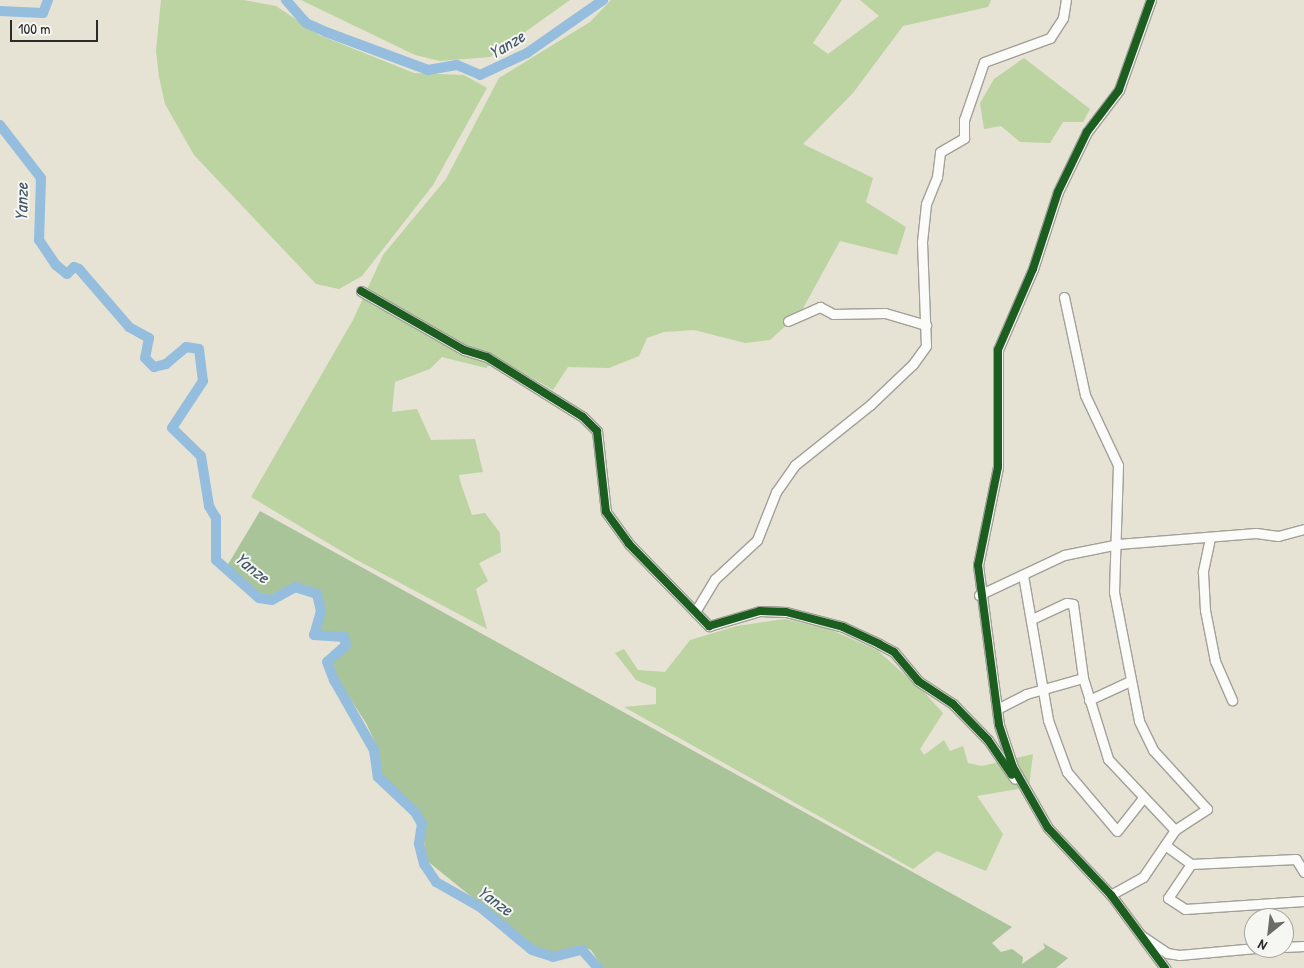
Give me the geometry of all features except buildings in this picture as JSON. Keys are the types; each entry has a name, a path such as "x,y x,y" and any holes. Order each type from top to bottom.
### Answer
{"street":[{"path":"695,612 715,579 757,540 776,492 795,465 914,364 926,346 923,224 940,152 964,138 964,120 984,62 1050,38 1060,26 1066,0"},
{"path":"1022,786 997,709 979,595 979,553 998,467 998,350 1033,269 1058,192 1087,132 1119,90 1151,0"},
{"path":"361,291 464,350 487,357 580,414 597,431 606,512 629,544 709,626 760,611 786,612 843,627 894,652 918,681 954,704 1022,786 1062,845 1110,895 1165,968"},
{"path":"1064,296 1082,386 1118,465 1118,544 1114,592 1130,682 1148,742 1207,809 1175,830 1143,877 1110,895"},
{"path":"788,321 820,308 833,314 885,313 926,325"},
{"path":"979,595 1064,555 1118,544 1278,536 1304,529"},
{"path":"1210,538 1203,572 1205,610 1221,679 1232,700"},
{"path":"1023,575 1032,619 1042,689 1067,772 1117,831 1143,798"},
{"path":"1032,619 1067,602 1073,604 1083,678 1108,759 1175,830"},
{"path":"997,709 1042,689 1083,678"},
{"path":"1089,700 1130,682"},
{"path":"1165,845 1191,864 1296,859 1304,872"},
{"path":"1191,864 1168,898 1185,909 1304,901"},
{"path":"1136,931 1171,954 1244,949"}],"green space":[{"path":"161,0 243,0 276,6 319,35 414,73 464,75 487,88 433,185 362,276 339,289 316,284 194,155 165,104 159,77 156,51"},
{"path":"301,0 570,0 490,57 440,61 415,55"},
{"path":"611,0 842,0 813,43 828,54 879,16 860,0 991,0 988,7 903,26 853,93 803,144 873,178 866,202 906,227 897,255 840,241 801,312 770,340 745,343 694,330 664,332 647,338 639,356 609,368 568,367 553,390 498,358 486,368 442,357 430,369 395,382 392,412 417,409 431,440 475,439 483,472 459,475 461,484 472,515 485,513 500,533 501,552 479,563 488,581 476,589 487,629 353,558 251,497 353,320 383,255 446,179 499,78 590,22"},
{"path":"1024,58 1090,109 1083,122 1063,122 1050,143 1020,142 1001,126 984,129 980,103 994,79"},
{"path":"260,511 1012,927 992,943 1001,952 1012,949 1023,957 1022,964 1045,948 1043,943 1068,958 1056,968 603,968 591,950 581,946 554,953 534,947 426,860 423,833 427,824 419,810 380,774 379,751 366,723 338,680 332,661 349,647 348,634 320,634 316,630 324,612 320,592 295,584 269,596 253,591 227,566"},
{"path":"785,619 829,629 877,650 924,692 943,713 920,749 924,755 944,740 950,751 963,746 968,763 982,766 1033,754 1029,787 977,796 1003,834 986,871 937,851 913,869 624,707 656,704 656,688 636,680 615,653 624,649 638,670 665,672 690,640 737,626"}],"waterway":[{"name":"Yanze","path":"0,11 43,13 48,0"},
{"name":"Yanze","path":"286,0 306,23 326,32 428,70 457,65 480,75 527,53 603,0"},
{"name":"Yanze","path":"0,125 41,178 39,240 56,265 67,274 74,267 79,269 129,327 149,338 145,358 154,367 166,364 186,347 199,349 203,381 172,428 201,456 209,506 216,518 216,560 259,598 272,600 295,587 317,594 321,611 314,635 344,637 346,645 327,662 334,680 374,750 378,777 415,812 422,824 419,844 424,864 436,882 480,907 532,950 553,957 582,950 598,968"}],"cycle path":[{"path":"1151,0 1119,90 1087,132 1058,192 1033,269 998,350 998,467 978,565 999,725 1013,767 1048,828 1111,895 1165,968"},
{"path":"361,291 464,350 487,357 583,417 597,431 606,512 629,544 709,626 760,611 786,612 843,627 879,644 894,652 918,681 953,704 988,740 1012,775"}]}
